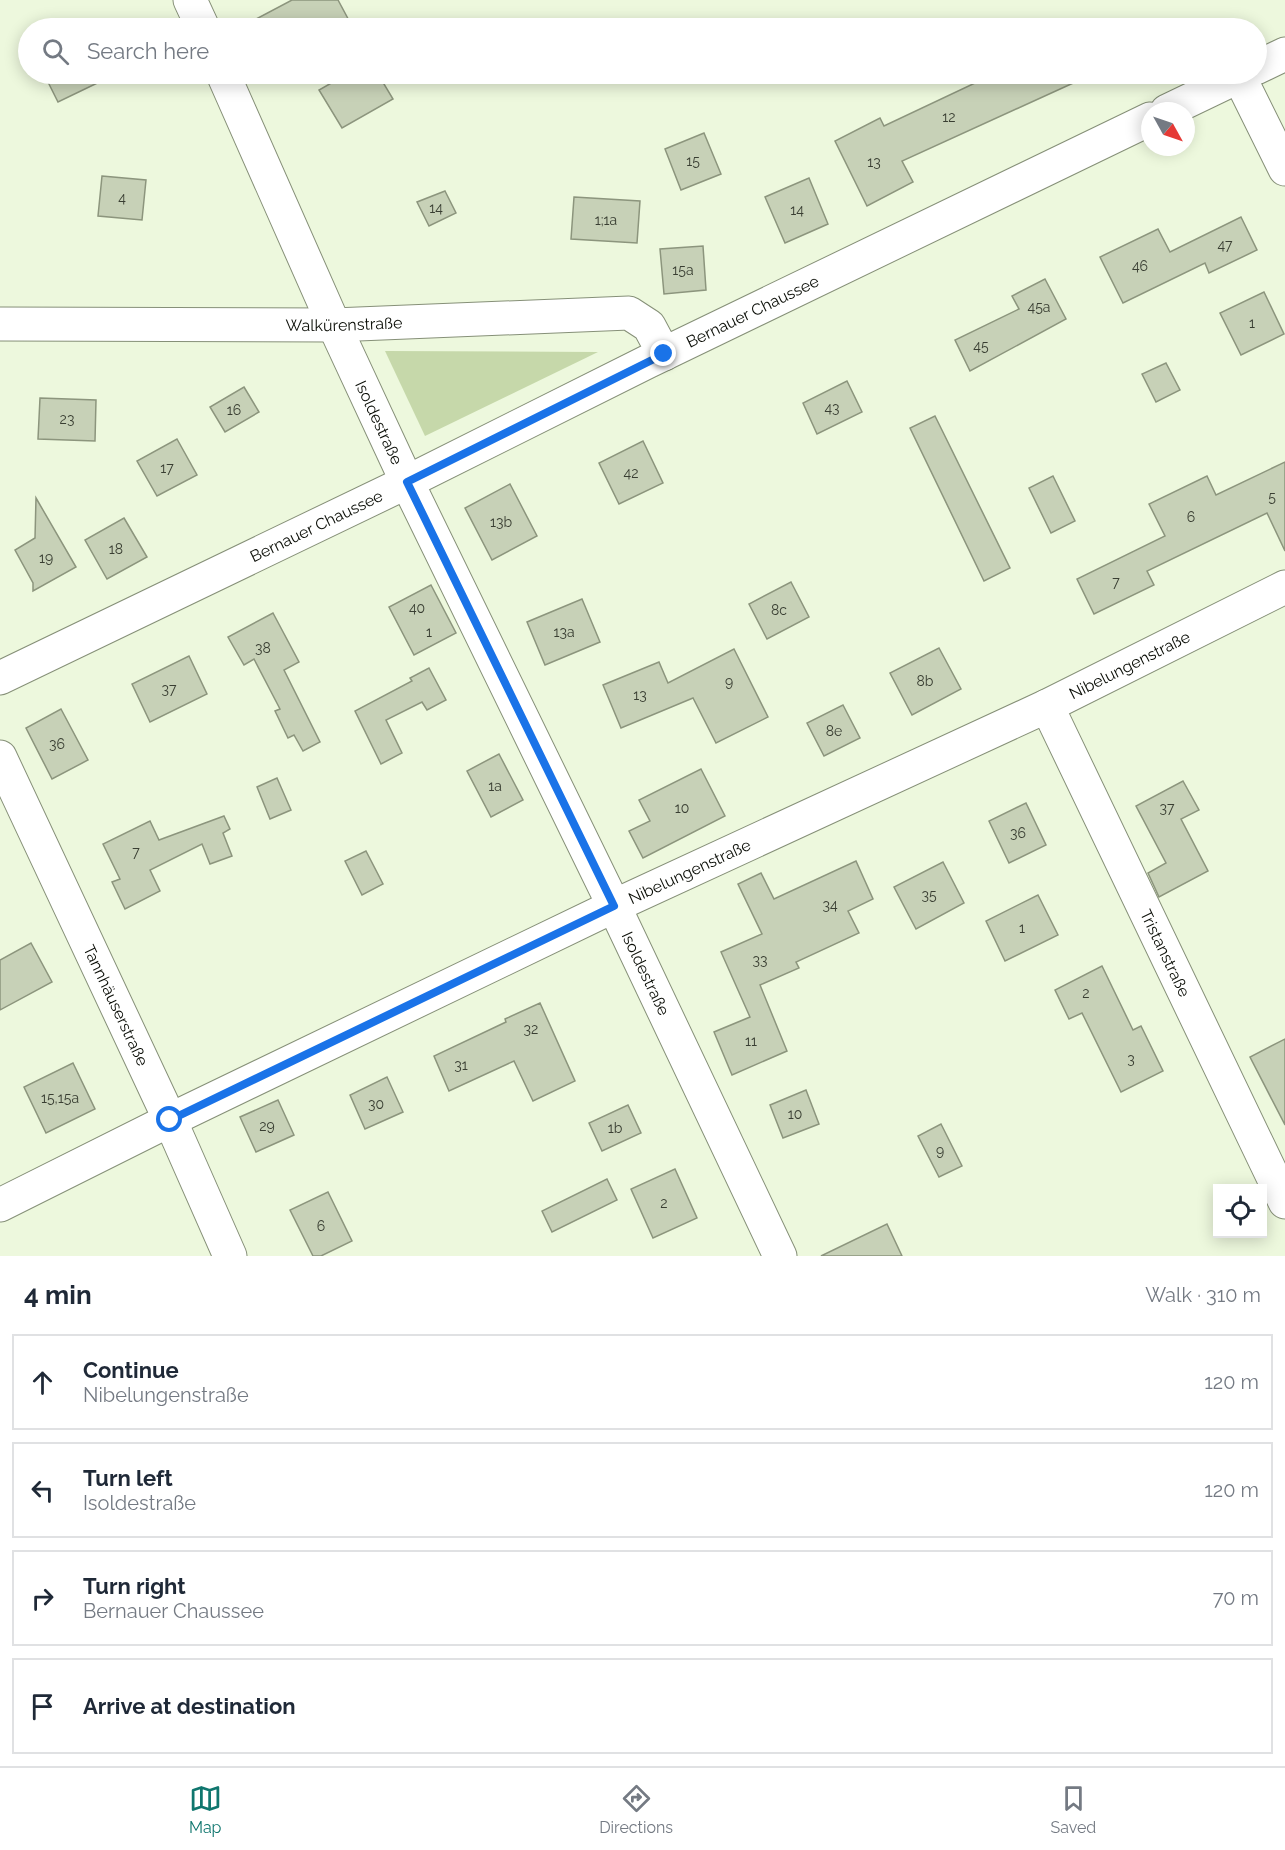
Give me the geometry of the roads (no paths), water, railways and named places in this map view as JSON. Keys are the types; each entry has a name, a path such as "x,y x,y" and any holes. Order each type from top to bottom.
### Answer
{"street":[{"path":"190,0 198,18"},
{"path":"1267,63 1285,54"},
{"name":"Isoldestraße","path":"227,84 334,325 407,482 614,906 780,1256"},
{"path":"1185,102 1222,84"},
{"path":"1252,84 1285,169"},
{"name":"Bernauer Chaussee","path":"0,678 1141,123"},
{"name":"Walkürenstraße","path":"0,324 334,325 628,312 649,326 664,354"},
{"name":"Nibelungenstraße","path":"0,1205 170,1120 614,906 1047,706 1285,587"},
{"name":"Tristanstraße","path":"1047,706 1285,1202"},
{"name":"Tannhäuserstraße","path":"0,758 170,1120 230,1256"}]}
